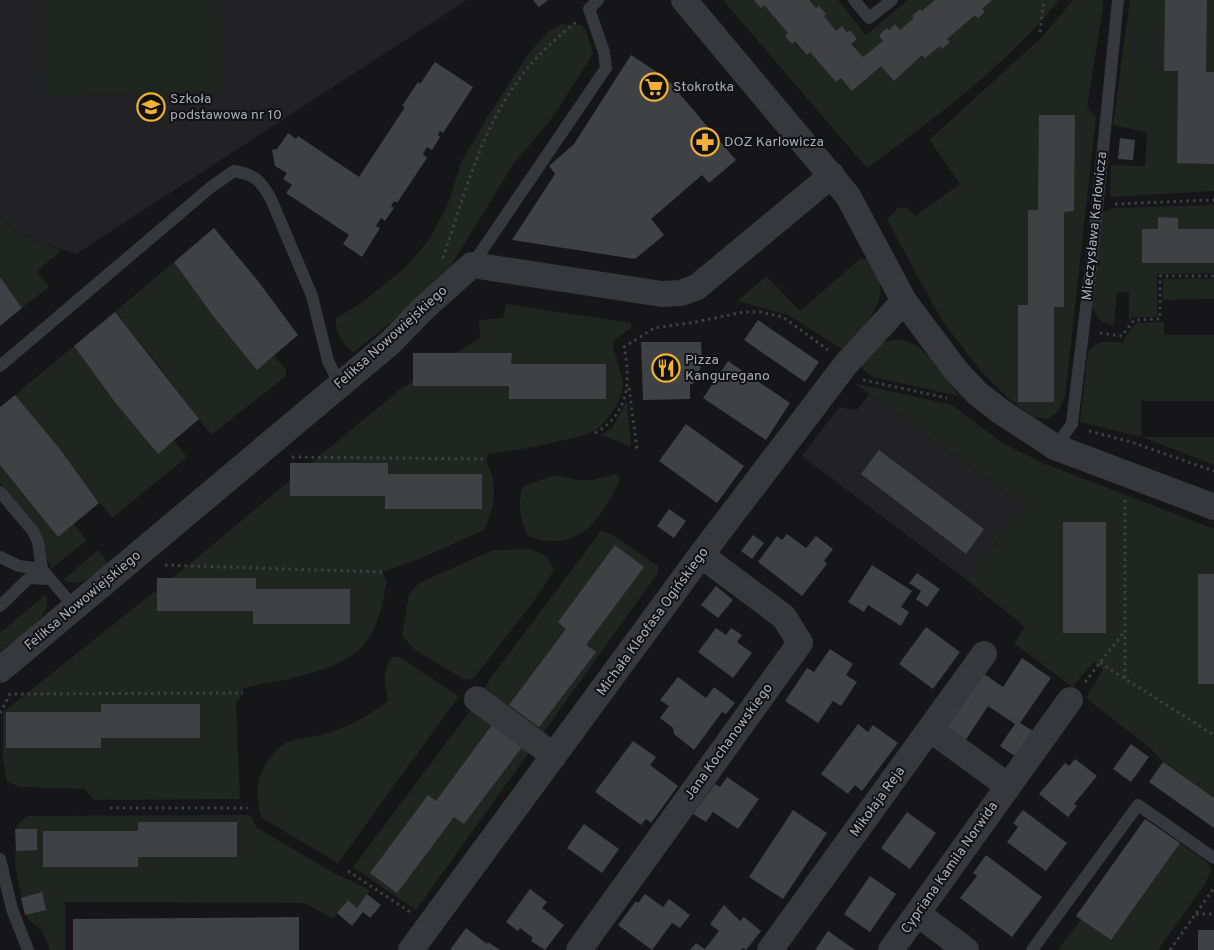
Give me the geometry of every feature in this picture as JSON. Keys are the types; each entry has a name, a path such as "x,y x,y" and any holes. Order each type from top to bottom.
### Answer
{"street":[{"path":"684,0 848,196 904,301 956,372 1000,411 1055,447 1214,507"},
{"path":"472,265 662,294 681,293 697,287 832,175"},
{"name":"Feliksa Nowowiejskiego","path":"0,670 390,343 425,306 472,265"},
{"name":"Michała Kleofasa Ogińskiego","path":"411,950 702,555 846,364 904,301"},
{"name":"Jana Kochanowskiego","path":"579,950 800,644 784,617 702,555"},
{"name":"Mikołaja Reja","path":"770,950 931,730 984,654"},
{"path":"478,700 554,756"},
{"name":"Cypriana Kamila Norwida","path":"891,950 1070,700"},
{"path":"931,730 1008,786"},
{"path":"918,914 966,950"}],"lane":[{"path":"472,265 606,68 604,52 589,9 598,0"},
{"path":"854,0 869,18 892,0"},
{"name":"Mieczysława Karłowicza","path":"1055,447 1072,424 1085,330 1118,0"},
{"path":"0,366 211,187 234,171 252,175 263,186 271,199 312,296 328,361 340,385"},
{"path":"0,492 33,531 38,542 46,574 74,607"},
{"path":"0,557 19,566 46,574"},
{"path":"0,606 29,578 46,574"},
{"path":"1032,950 1138,805 1214,858"},
{"path":"0,859 12,909 28,950"}],"path":[{"path":"1040,32 1044,0"},
{"path":"439,267 474,168 496,116 516,82 540,53 578,21"},
{"path":"1097,205 1214,200"},
{"path":"1085,330 1122,336 1134,320 1160,319 1160,276 1214,276"},
{"path":"637,449 624,347 654,328 696,322 742,312 760,312 783,317 846,364 864,380 948,398"},
{"path":"595,433 607,427 617,414 629,385"},
{"path":"1072,424 1214,471"},
{"path":"288,458 486,459"},
{"path":"1125,496 1125,678"},
{"path":"158,564 382,572"},
{"path":"1070,700 1124,631"},
{"path":"1100,662 1214,735"},
{"path":"0,713 10,694 243,693"},
{"path":"110,808 248,808"},
{"path":"348,871 417,916"},
{"path":"1170,950 1214,888"},
{"path":"1195,914 1214,914"}],"shaded area":[{"name":"Szkoła podstawowa nr 10","path":"0,0 467,0 76,254 15,233 0,215"},
{"path":"43,0 220,0 222,92 45,96"},
{"path":"723,0 838,0 866,35 908,0 1059,0 1016,47 968,90 867,168"},
{"path":"1073,0 1102,0 1103,6 1087,108 1096,117 1065,397 1058,411 1048,419 1033,417 1008,398 980,370 941,319 887,220 898,208 906,207 915,216 960,184 929,140 1043,36"},
{"path":"1130,0 1214,0 1214,191 1110,197 1111,165 1145,166 1147,132 1113,125"},
{"path":"562,24 581,25 586,30 593,54 550,121 514,163 449,269 423,296 354,352 340,338 336,318 361,303 405,268 429,240 448,204 461,163 485,121 529,53 549,31"},
{"path":"1214,205 1214,273 1157,274 1157,317 1132,317 1129,322 1129,293 1117,292 1114,326 1099,320 1092,306 1103,212 1113,208"},
{"path":"0,215 15,233 62,250 37,271 49,287 22,308 0,277"},
{"path":"860,259 871,259 878,273 879,297 876,308 869,318 842,349 788,315 738,301 766,276 800,311"},
{"path":"174,262 213,316 257,369 274,356 286,369 286,376 211,435 115,312"},
{"path":"1163,279 1214,279 1214,299 1163,300"},
{"path":"506,304 631,323 631,328 614,340 615,353 623,385 617,404 605,422 587,434 536,446 489,454 486,459 494,487 494,495 491,511 484,530 419,559 382,572 387,581 381,609 370,636 361,648 331,666 294,678 243,688 243,693 236,703 240,799 94,800 84,789 20,787 7,782 3,757 3,712 193,561 398,391 480,338 479,320 503,318"},
{"path":"1164,322 1164,335 1214,335 1214,401 1141,401 1142,437 1080,422 1088,352 1099,343 1123,343 1125,337 1136,323"},
{"path":"897,339 908,341 925,353 959,396 873,377 858,365 881,343"},
{"path":"74,346 114,401 158,453 174,440 187,457 112,518 15,395"},
{"path":"854,383 952,405 1004,444 1043,463 1214,529 1214,798 1163,762 1150,748 1086,698 1103,669 1094,662 1072,687 1014,643 1025,627 968,581 1024,505"},
{"path":"869,394 1024,505 968,581 802,456 839,407 857,410"},
{"path":"627,401 631,446 601,435 612,428"},
{"path":"1142,437 1214,437 1214,465"},
{"path":"0,465 58,537 74,524 87,540 52,568 46,557 42,537 0,483"},
{"path":"617,474 620,480 604,509 585,530 573,537 560,541 528,536 520,512 523,486 555,475 578,480 593,480"},
{"path":"601,531 611,534 658,566 658,573 416,910 353,867 471,710 490,679"},
{"path":"530,549 547,556 554,570 534,601 474,678 465,680 415,650 402,636 409,594 419,583 493,550"},
{"path":"98,550 108,563 98,572 88,579 76,583 63,580"},
{"path":"45,595 47,603 40,619 0,652 0,633"},
{"path":"392,657 399,657 459,696 338,863 262,818 257,797 260,777 269,759 284,744 339,729 365,717 388,701 385,673"},
{"path":"251,815 256,827 332,872 370,890 357,908 347,900 333,919 305,903 65,902 65,950 50,950 42,931 28,919 15,864 17,825 27,816"},
{"path":"1180,843 1209,864 1211,871 1205,884 1158,950 1058,950 1081,919 1111,940"}],"building":[{"path":"533,0 548,0 539,7"},
{"path":"754,0 809,0 816,8 819,6 826,14 824,16 836,31 842,26 847,33 850,30 857,39 851,44 863,57 883,41 879,35 887,28 889,30 895,24 900,30 914,18 912,16 920,9 922,11 935,0 992,0 982,9 985,12 978,18 975,15 947,39 950,42 942,49 940,46 925,58 922,55 894,81 881,66 852,91 841,78 836,82 810,52 807,55 795,41 792,44 785,36 788,33 764,5 761,8"},
{"path":"1165,0 1207,0 1206,72 1214,72 1214,164 1177,163 1178,71 1164,71"},
{"path":"631,55 666,78 736,160 709,183 702,175 651,219 664,235 635,259 512,240 555,174 549,166 574,144"},
{"path":"435,62 473,87 443,133 440,131 438,135 440,137 432,150 427,147 423,154 427,158 397,203 394,201 391,206 394,208 385,221 381,218 376,226 380,228 362,257 343,244 349,235 286,193 292,185 283,179 287,173 275,166 272,150 277,149 288,133 296,139 298,136 359,177 405,107 402,106 418,82 420,84"},
{"path":"1039,115 1075,115 1074,211 1064,212 1064,307 1054,307 1054,402 1018,402 1018,305 1028,305 1028,210 1038,210"},
{"path":"1120,138 1135,140 1133,160 1118,159"},
{"path":"1158,217 1178,218 1178,229 1214,229 1214,263 1142,263 1142,229 1158,229"},
{"path":"214,228 258,281 298,335 257,370 213,316 174,262"},
{"path":"0,277 22,308 0,326"},
{"path":"115,312 199,419 158,454 114,401 74,346"},
{"path":"758,320 819,362 805,382 744,340"},
{"path":"641,342 701,342 702,364 693,384 690,384 690,399 643,400"},
{"path":"413,353 512,353 511,364 606,364 606,399 509,399 509,386 413,386"},
{"path":"728,361 790,403 766,440 703,398"},
{"path":"15,395 59,448 99,503 58,537 0,465 0,407"},
{"path":"686,424 744,466 717,503 659,461"},
{"path":"879,450 984,529 966,554 861,474"},
{"path":"290,463 388,463 388,474 482,474 482,509 385,509 385,496 290,496"},
{"path":"669,509 686,521 674,538 657,526"},
{"path":"1063,522 1106,522 1106,633 1063,633"},
{"path":"787,534 806,548 816,536 833,549 824,561 827,564 802,596 758,562 777,536 782,540"},
{"path":"753,535 764,543 752,559 741,551"},
{"path":"615,545 644,567 586,645 596,652 539,727 509,705 566,629 558,622"},
{"path":"872,565 912,591 901,607 909,612 901,626 868,605 864,612 848,602"},
{"path":"917,573 940,589 927,607 916,599 921,591 909,583"},
{"path":"1198,574 1214,574 1214,684 1198,684"},
{"path":"157,578 256,578 256,589 350,589 350,624 253,624 253,611 157,611"},
{"path":"716,586 733,600 718,618 701,605"},
{"path":"926,627 960,652 933,689 899,664"},
{"path":"716,628 726,635 731,628 742,635 737,642 752,653 733,678 698,652"},
{"path":"830,649 853,664 846,675 857,682 841,706 833,701 818,723 785,701 807,668 814,672"},
{"path":"1022,658 1051,678 1020,723 1033,731 1016,757 1000,746 1015,724 988,706 965,741 946,728 983,673 1003,687"},
{"path":"678,677 706,698 714,687 735,703 726,714 722,712 694,750 674,734 673,728 660,718 669,706 660,700"},
{"path":"101,704 200,704 200,738 101,738 101,748 6,748 6,712 101,712"},
{"path":"858,724 868,732 873,725 898,743 862,791 855,785 848,794 821,774"},
{"path":"492,725 522,747 464,824 454,817 397,893 370,873 428,795 436,801"},
{"path":"633,741 656,757 650,765 678,786 651,823 646,819 641,825 595,792"},
{"path":"1131,744 1149,757 1131,782 1113,769"},
{"path":"1075,759 1097,776 1074,804 1077,806 1068,817 1039,794 1065,763 1069,766"},
{"path":"1163,762 1214,798 1214,828 1149,782"},
{"path":"727,777 759,799 738,829 713,812 706,822 693,814 715,784 720,787"},
{"path":"793,810 827,833 783,899 749,877"},
{"path":"1023,810 1067,843 1046,871 1007,842 1018,827 1013,823"},
{"path":"907,812 936,833 910,869 881,848"},
{"path":"1145,819 1180,843 1111,940 1076,916"},
{"path":"138,822 237,822 237,857 138,857 138,867 43,867 43,831 138,831"},
{"path":"584,824 619,849 602,873 567,848"},
{"path":"15,829 37,829 37,850 16,851"},
{"path":"986,855 1042,897 1012,937 960,898 977,876 973,873"},
{"path":"870,876 896,894 870,932 844,914"},
{"path":"530,889 547,902 542,908 564,925 545,950 531,941 533,938 520,928 518,931 506,922"},
{"path":"42,892 46,910 25,915 21,898"},
{"path":"367,894 381,905 370,918 363,912 352,926 337,913 348,900 357,908"},
{"path":"645,894 663,907 669,899 690,915 680,928 672,923 652,950 618,925 636,901 638,903"},
{"path":"724,905 740,921 744,917 761,931 746,950 743,948 741,950 690,950 696,943 705,949 719,931 710,924"},
{"path":"299,917 299,950 73,950 73,919"},
{"path":"466,928 487,944 488,942 500,950 450,950"},
{"path":"1198,930 1214,930 1214,950 1198,950"},
{"path":"828,931 855,950 815,950"}],"place":[{"name":"Stokrotka","path":"654,87"},
{"name":"Szkoła podstawowa nr 10","path":"151,107"},
{"name":"DOZ Karlowicza","path":"705,142"},
{"name":"Pizza Kanguregano","path":"666,368"}]}
